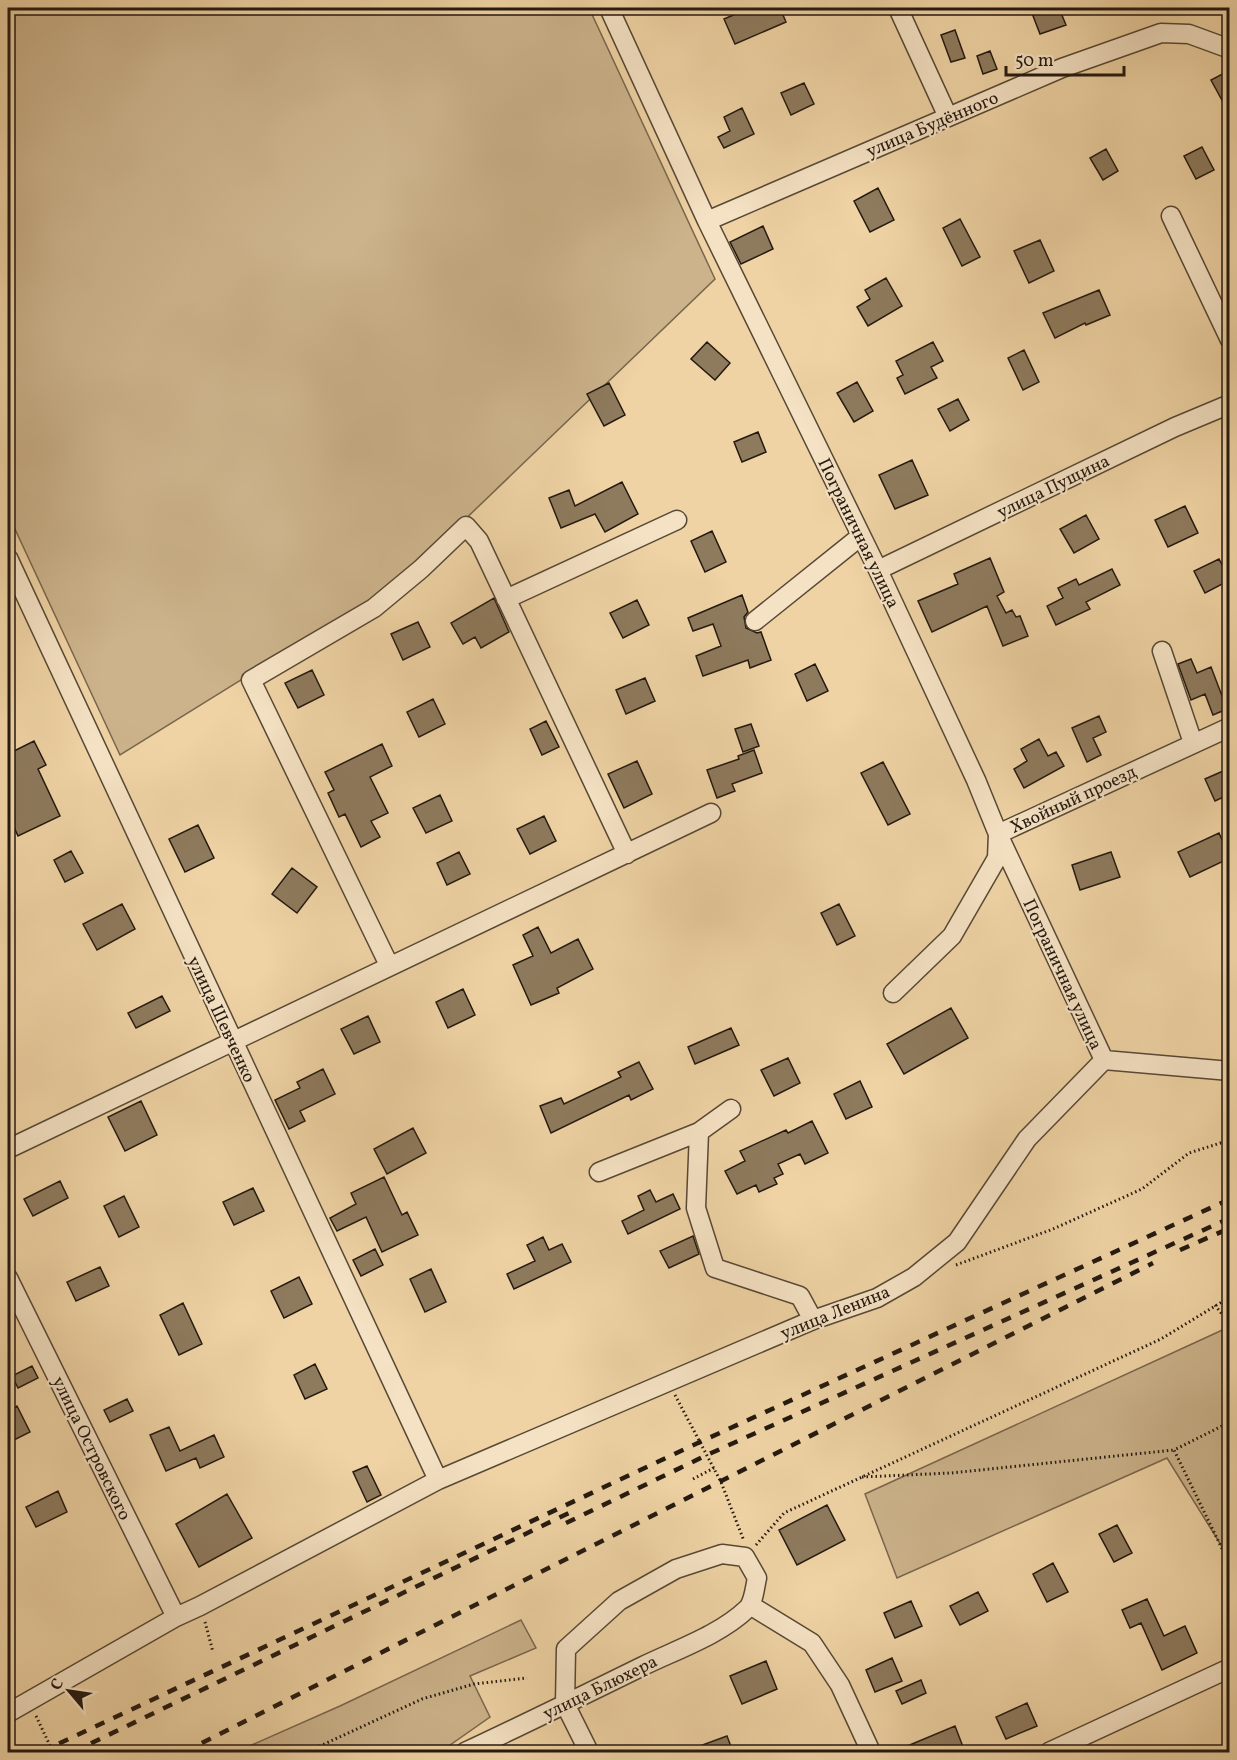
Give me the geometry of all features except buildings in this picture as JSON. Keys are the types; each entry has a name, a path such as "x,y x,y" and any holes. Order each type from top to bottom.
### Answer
{"street":[{"name":"Пограничная улица","path":"609,8 707,221 878,570 1104,1060"},
{"path":"898,8 948,117"},
{"name":"улица Будённого","path":"707,221 1062,68 1161,33 1189,34 1230,49"},
{"path":"1171,216 1230,340"},
{"name":"улица Пущина","path":"878,570 1175,427 1230,404"},
{"path":"507,599 677,520"},
{"path":"388,963 251,680 374,608 421,569 466,526 479,540 627,854"},
{"path":"755,621 861,536"},
{"name":"улица Шевченко","path":"8,558 438,1479"},
{"path":"1162,651 1192,743"},
{"name":"Хвойный проезд","path":"893,993 952,936 997,858 998,834 1230,727"},
{"path":"8,1149 711,813"},
{"path":"1104,1060 1230,1071"},
{"name":"улица Ленина","path":"8,1713 176,1617 201,1606 438,1479 667,1380 813,1320 877,1298 914,1277 957,1242 1027,1138 1104,1060"},
{"path":"599,1172 699,1132 731,1108"},
{"path":"699,1132 696,1208 716,1268 800,1296 813,1320"},
{"name":"улица Островского","path":"8,1278 176,1617"},
{"path":"589,1752 565,1704 566,1649 619,1600 676,1569 722,1554 745,1557 757,1578 750,1605 812,1643 840,1685 872,1752"},
{"name":"улица Блюхера","path":"465,1752 701,1638 734,1619 750,1605"},
{"path":"1049,1752 1230,1668"}],"path":[{"path":"947,1268 1053,1229 1142,1189 1189,1153 1230,1140"},
{"path":"745,1557 784,1513 1161,1339 1215,1304 1230,1297"},
{"path":"1215,1304 1230,1325"},
{"path":"667,1380 714,1468 744,1538 745,1557"},
{"path":"861,1477 951,1473 1174,1450 1230,1422"},
{"path":"1174,1450 1230,1565"},
{"path":"693,1479 714,1468"},
{"path":"201,1606 213,1652"},
{"path":"307,1752 422,1699 474,1684 527,1678"},
{"path":"29,1700 53,1752"}],"shaded area":[{"path":"8,8 589,8 715,279 402,580 120,755 8,514"},
{"path":"1229,1327 1229,1558 1167,1458 897,1578 865,1494"},
{"path":"521,1620 536,1648 470,1676 490,1717 440,1752 236,1752 340,1706"}],"railway":[{"path":"41,1752 700,1442 1230,1199"},
{"path":"566,1523 707,1455 1230,1218"},
{"path":"1180,1250 1230,1228"},
{"path":"184,1752 1153,1263"},
{"path":"73,1752 573,1511"}]}
